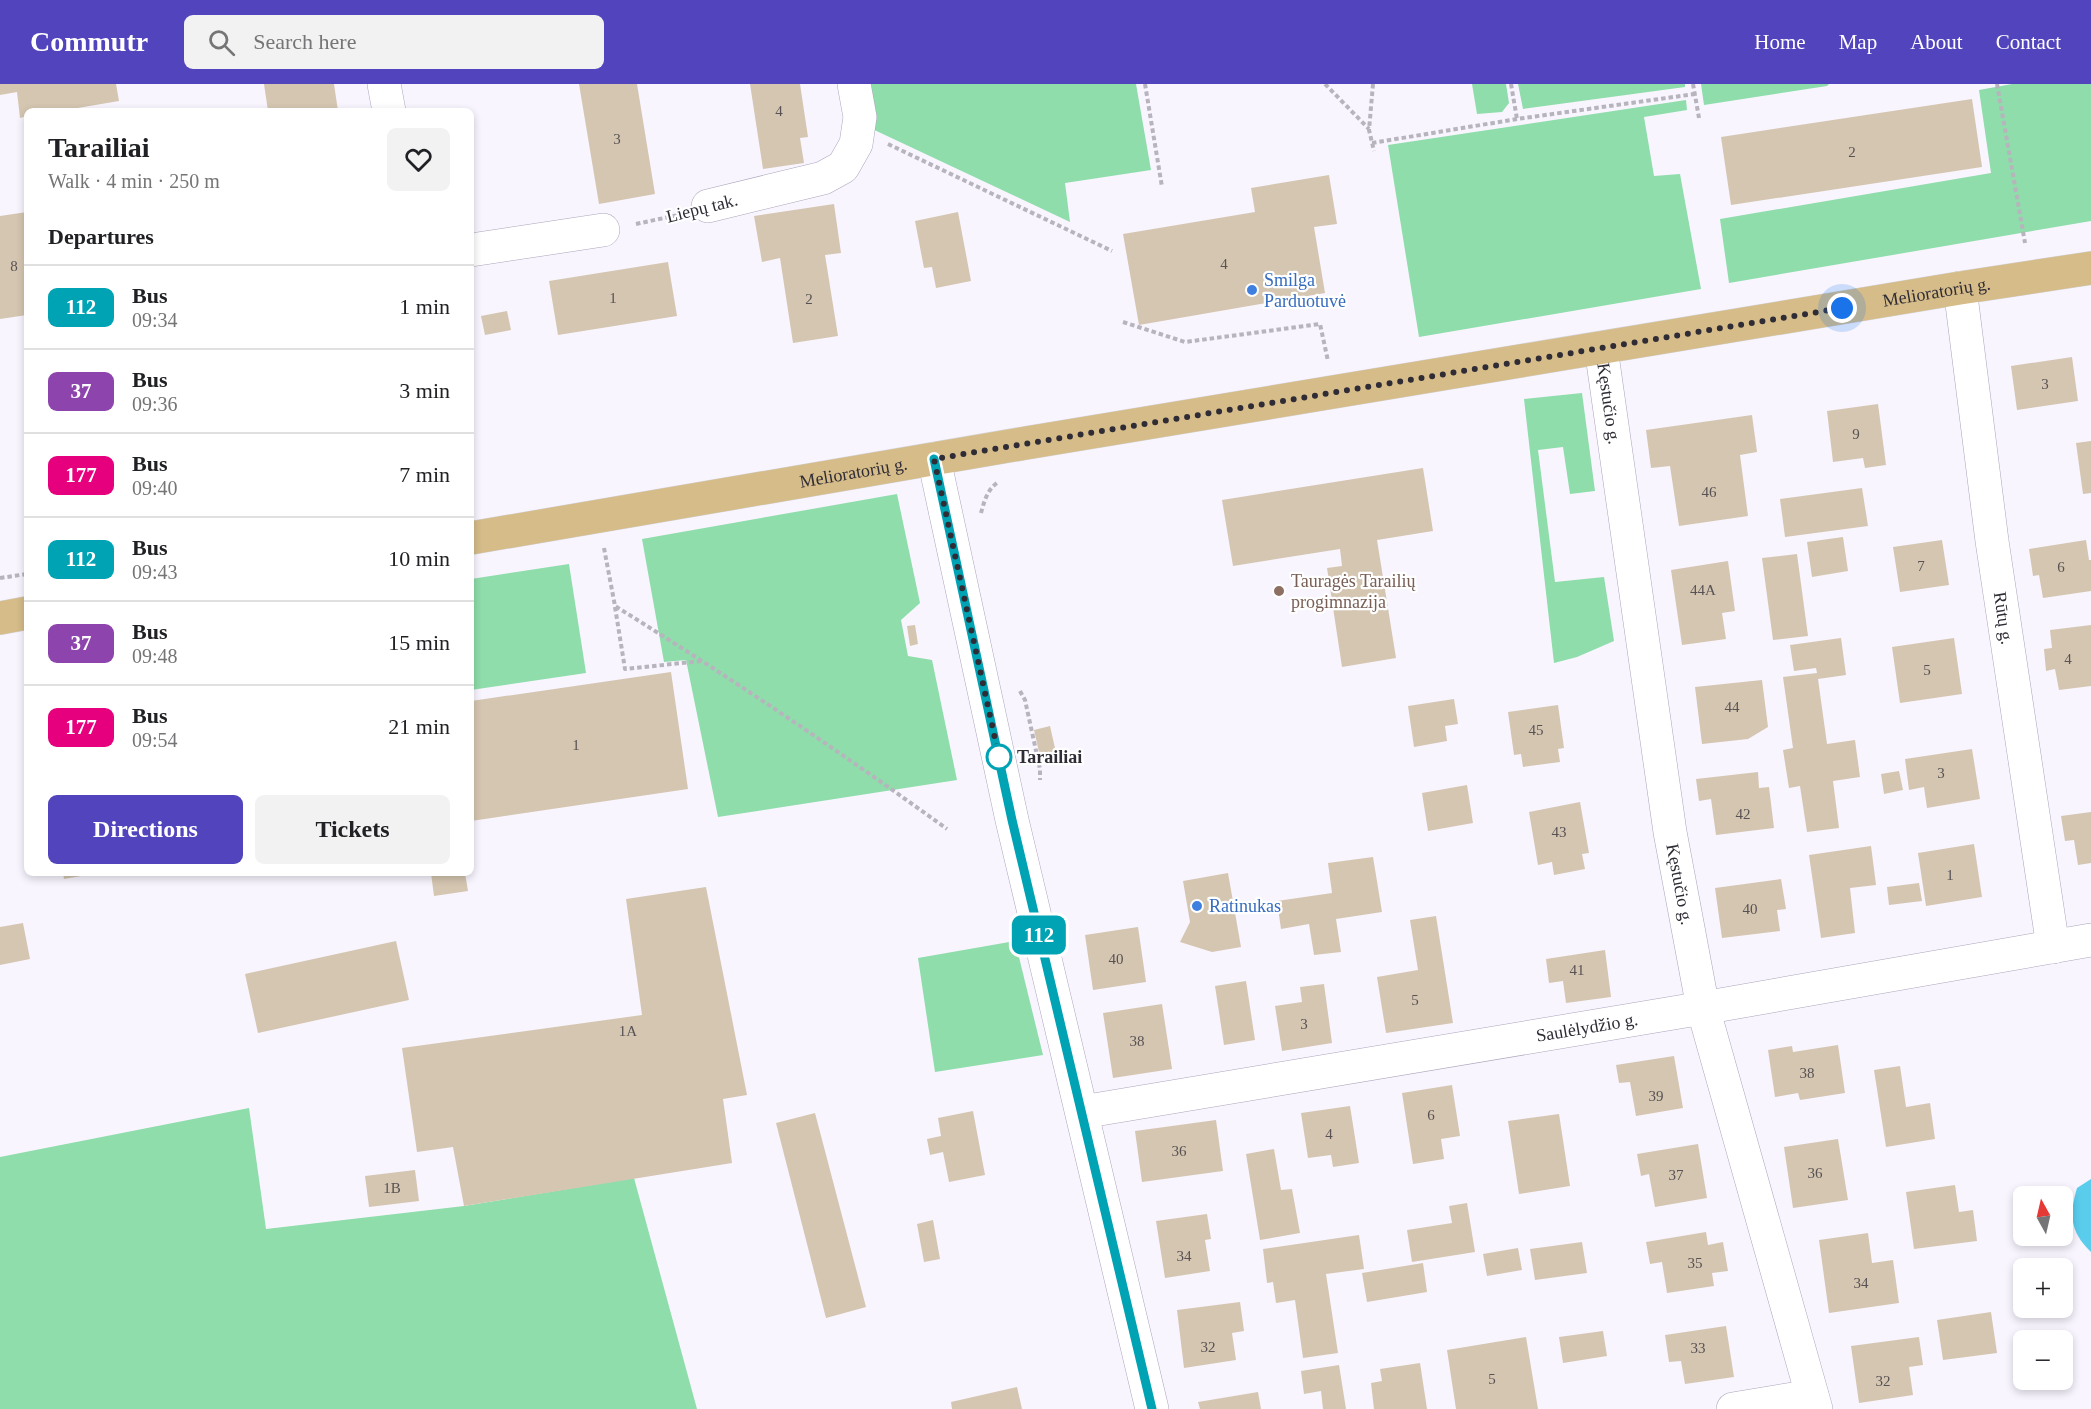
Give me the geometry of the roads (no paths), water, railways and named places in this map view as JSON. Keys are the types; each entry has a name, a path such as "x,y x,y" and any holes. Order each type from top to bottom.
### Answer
{"main road":[{"name":"Melioratorių g.","path":"474,537 1960,288 2091,268"},
{"path":"0,618 24,614"}],"street":[{"path":"384,84 388,108"},
{"name":"Liepų tak.","path":"708,206 823,178 843,167 856,144 860,117 854,84"},
{"path":"474,250 603,230"},
{"name":"Rūtų g.","path":"1960,288 1992,541 2053,947"},
{"name":"Kęstučio g.","path":"1601,348 1670,832 1703,1008 1814,1402"},
{"path":"934,459 1014,830 1152,1409"},
{"name":"Saulėlydžio g.","path":"1082,1112 1703,1008 2091,940"},
{"path":"1733,1409 1814,1402"}],"water":[{"path":"2091,1179 2091,1252 2079,1237 2073,1223 2073,1207 2077,1188"}],"place":[{"name":"Smilga Parduotuvė","path":"1252,290"},
{"name":"Tauragės Tarailių progimnazija","path":"1279,591"},
{"name":"Tarailiai","path":"999,757"},
{"name":"Ratinukas","path":"1197,906"}]}
